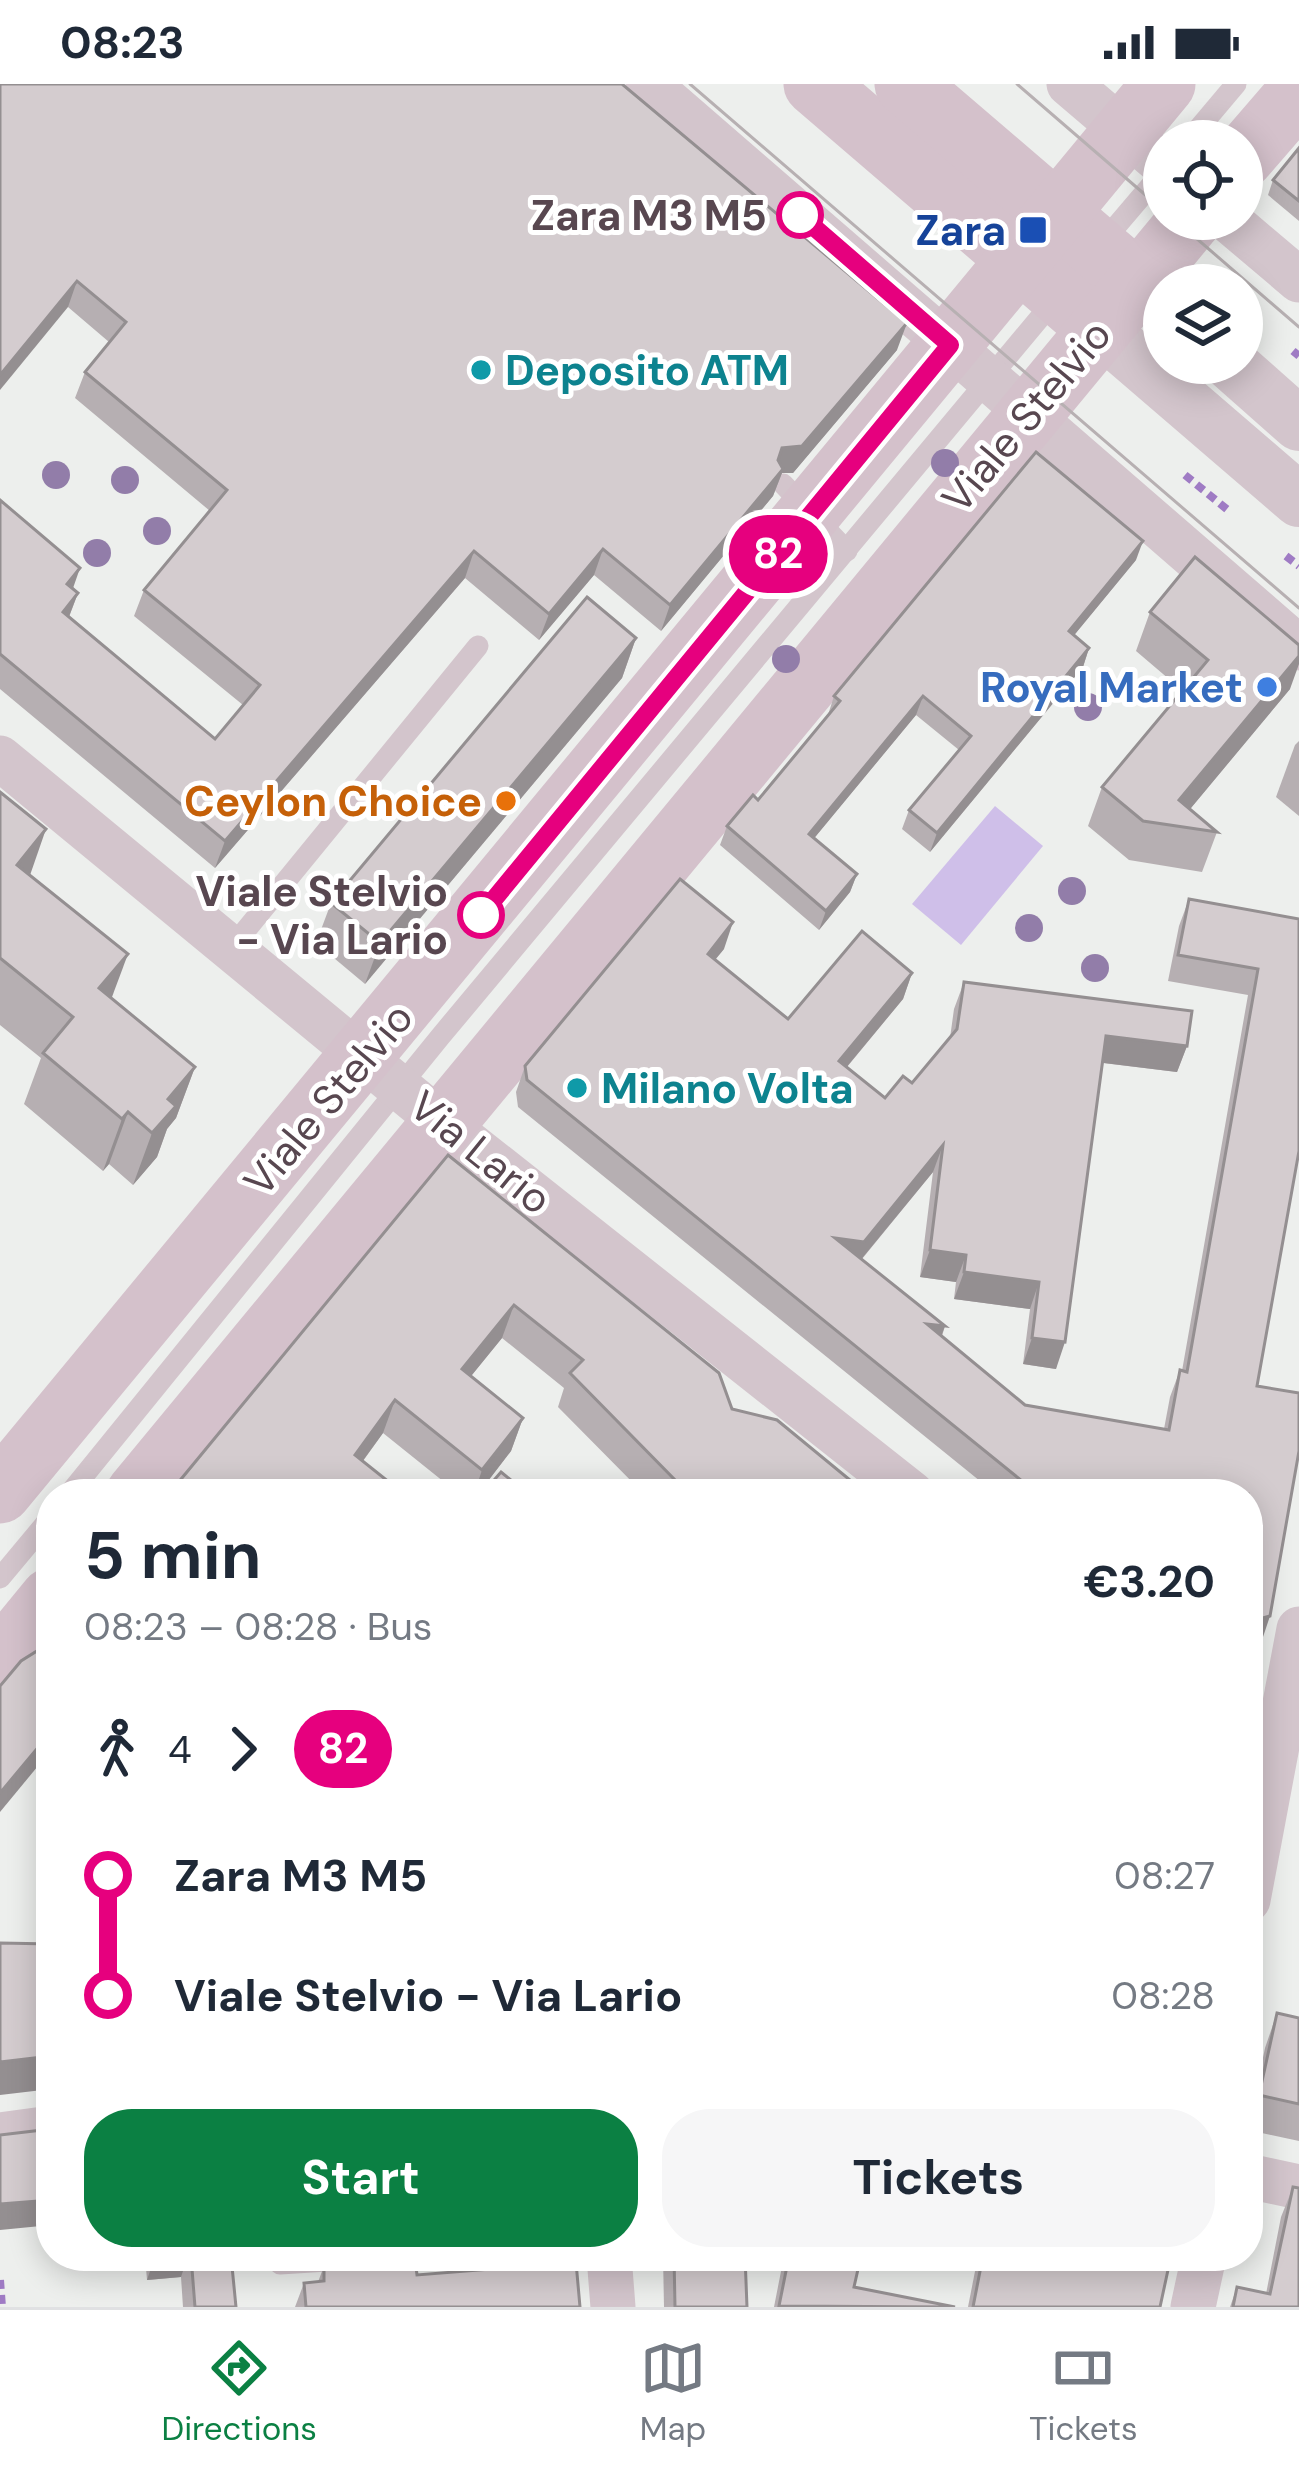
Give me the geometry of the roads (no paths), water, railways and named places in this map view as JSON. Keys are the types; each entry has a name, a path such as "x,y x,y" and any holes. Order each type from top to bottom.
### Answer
{"main road":[{"path":"815,84 1088,275"},
{"path":"906,84 1088,275"},
{"path":"1157,120 1164,84"},
{"path":"1263,134 1299,92"},
{"path":"1088,275 1143,170"},
{"path":"1088,275 1152,240"},
{"name":"Viale Stelvio","path":"0,1492 402,1088 989,379 1088,275"},
{"name":"Viale Stelvio","path":"147,1479 402,1088 814,516 989,379 1088,275"},
{"path":"0,1661 36,1617"}],"street":[{"path":"648,84 1299,648"},
{"path":"1069,84 1143,148"},
{"path":"1252,240 1299,280"},
{"path":"1088,275 1299,500"},
{"path":"1254,384 1299,424"},
{"name":"Via Lario","path":"0,758 402,1088 893,1479"},
{"path":"1263,1826 1299,1629"},
{"path":"0,2135 36,2130"},
{"path":"1263,2179 1299,2186"},
{"path":"1193,2307 1201,2271"}],"lane":[{"path":"1206,120 1236,84"},
{"path":"232,947 478,646"},
{"name":"Viale Stelvio","path":"81,1479 402,1088"},
{"path":"0,1578 36,1534"}],"tram line":[{"path":"690,84 1299,608"},
{"path":"1017,84 1143,193"},
{"path":"1198,240 1299,327"}],"place":[{"name":"Zara M3 M5","path":"800,215"},
{"name":"Zara","path":"1033,230"},
{"name":"Deposito ATM","path":"481,370"},
{"name":"Royal Market","path":"1267,687"},
{"name":"Ceylon Choice","path":"506,801"},
{"name":"Viale Stelvio - Via Lario","path":"481,915"},
{"name":"Milano Volta","path":"577,1088"}]}
